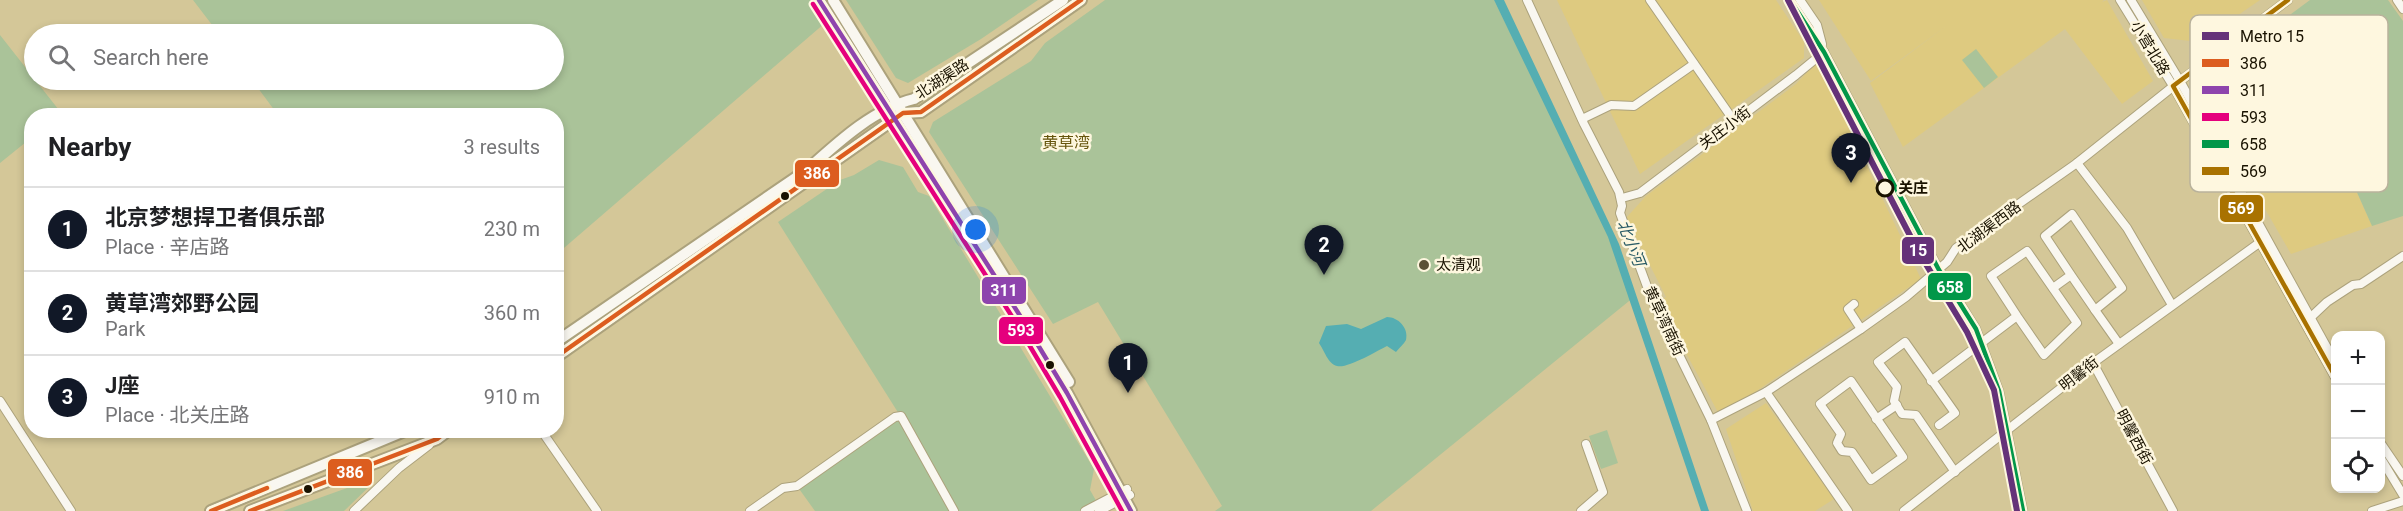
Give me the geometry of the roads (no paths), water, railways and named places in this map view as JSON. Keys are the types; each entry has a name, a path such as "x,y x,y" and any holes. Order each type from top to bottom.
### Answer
{"main road":[{"path":"819,0 888,109"},
{"path":"833,0 1126,494 1140,511"},
{"name":"北湖渠路","path":"564,351 914,99 1063,0"},
{"name":"北湖渠路","path":"564,337 807,170 835,144 888,109 921,112 1081,0"},
{"path":"211,511 388,438"},
{"path":"250,511 437,439"},
{"path":"1126,494 1131,511"}],"street":[{"name":"黄草湾南街","path":"1527,0 1582,119 1622,198 1620,213 1652,300 1711,420 1747,511"},
{"path":"1650,0 1734,121"},
{"path":"1790,0 1824,52 1939,270 1976,329 1999,390 2023,511"},
{"path":"1800,0 1817,25 1824,52"},
{"name":"小营北路","path":"2120,0 2190,108"},
{"name":"小营北路","path":"2131,0 2190,111"},
{"name":"北湖渠西路","path":"2268,15 2288,0"},
{"path":"2397,0 2403,9"},
{"name":"关庄小街","path":"1622,198 1640,193 1824,52"},
{"path":"1582,119 1611,105 1634,106 1694,64"},
{"name":"北湖渠西路","path":"1711,420 1766,392 1906,297 1939,270 1956,248 2078,163 2190,74"},
{"path":"2078,163 2127,228 2172,305"},
{"name":"小营北路","path":"2232,192 2331,370"},
{"name":"小营北路","path":"2238,192 2331,355"},
{"path":"2095,310 2122,288 2072,214 2045,236 2071,275 2095,310 2119,344"},
{"name":"明馨街","path":"1904,511 2093,363 2259,243"},
{"path":"2027,251 2077,323 2044,355 2017,316 1991,276 2027,251"},
{"path":"2310,318 2327,302 2353,285 2361,284 2403,256"},
{"path":"2053,288 2071,275"},
{"path":"1854,304 1848,309 1861,329"},
{"path":"1931,381 2017,316"},
{"path":"1939,425 1956,413 1905,342 1878,362 1897,387 1894,401 1902,414 1916,415 1955,472"},
{"name":"明馨西街","path":"2093,363 2173,511"},
{"path":"1851,381 1876,419 1904,457 1871,480 1851,452 1842,451 1837,443 1841,434 1820,404 1851,381"},
{"path":"1766,392 1848,511"},
{"path":"0,401 71,511"},
{"path":"1876,419 1897,405"},
{"path":"750,511 783,488 797,486 895,417 901,416 954,511"},
{"path":"547,438 597,511"},
{"path":"354,511 399,468 437,439"},
{"path":"1581,511 1603,492 1586,444"},
{"path":"2385,449 2403,476"},
{"path":"2385,465 2403,495"},
{"path":"1085,511 1126,494"},
{"path":"1099,511 1126,494"},
{"path":"2372,511 2403,501"}],"water":[{"name":"北小河","path":"1494,0 1504,0 1619,244 1709,511 1701,511 1608,237"},
{"path":"1387,317 1399,321 1406,331 1406,340 1396,352 1387,346 1355,362 1337,366 1329,360 1319,343 1326,326 1347,324 1361,329"}],"metro line":[{"name":"15","path":"1788,0 1918,251 1967,332 1994,390 2017,511"}],"place":[{"name":"J座","path":"1851,183"},
{"name":"关庄","path":"1885,188"},
{"name":"太清观","path":"1424,265"},
{"name":"黄草湾郊野公园","path":"1324,275"},
{"name":"北京梦想捍卫者俱乐部","path":"1128,393"}],"district":[{"name":"黄草湾","path":"1066,142"}]}
